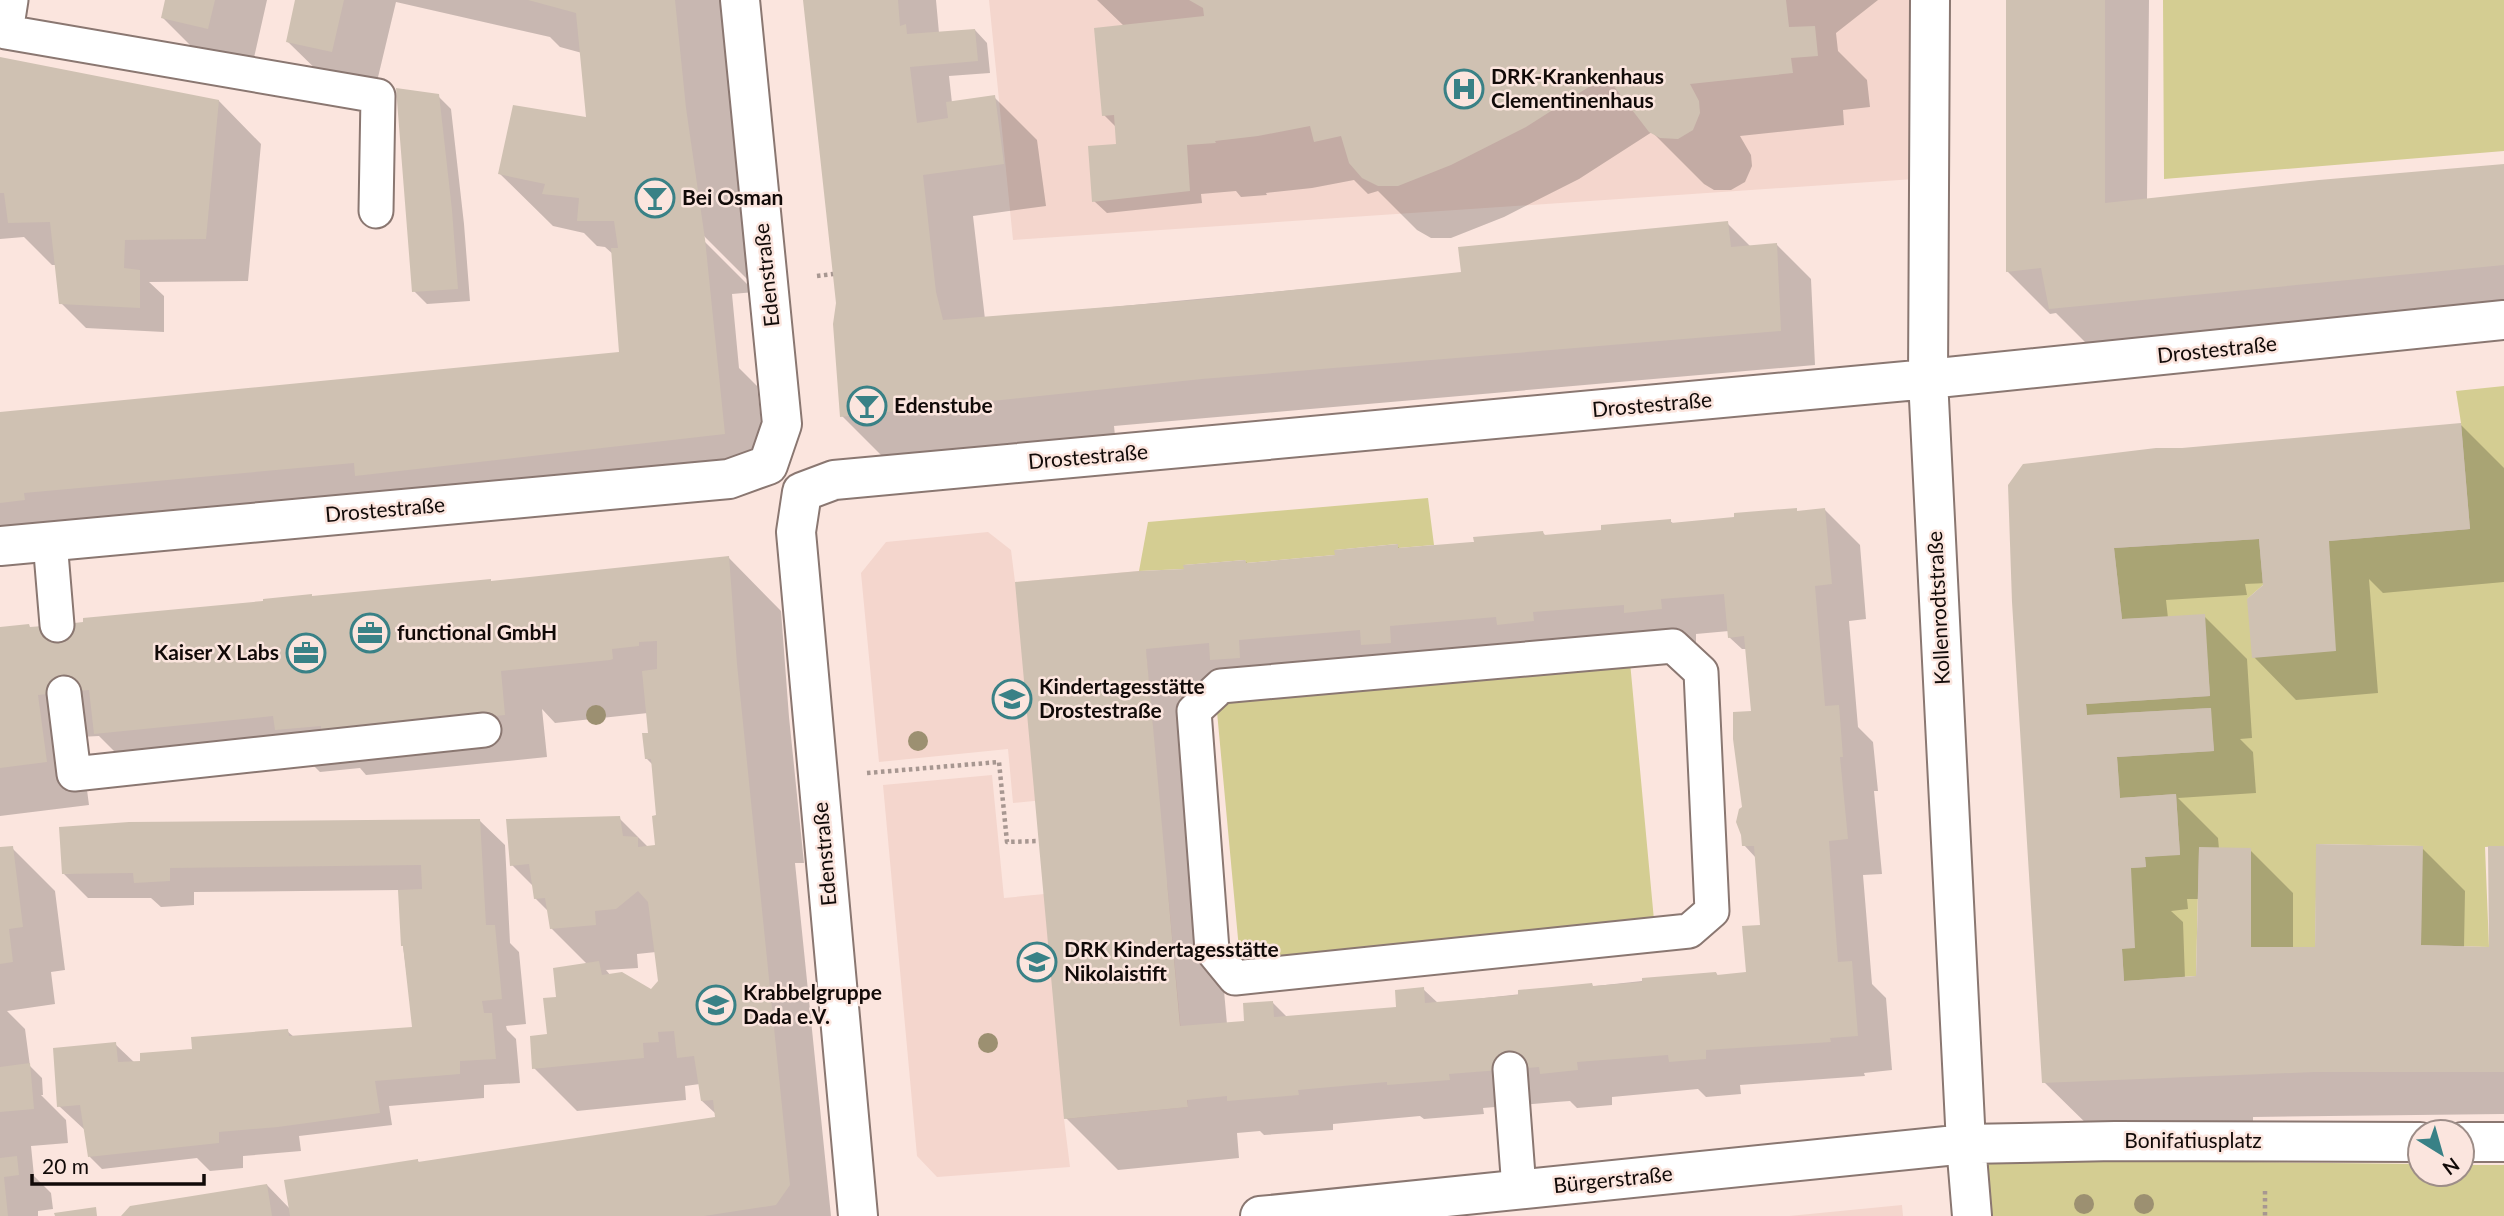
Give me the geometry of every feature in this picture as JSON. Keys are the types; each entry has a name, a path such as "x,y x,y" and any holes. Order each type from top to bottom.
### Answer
{"street":[{"name":"Edenstraße","path":"740,0 782,424 768,465"},
{"name":"Kollenrodtstraße","path":"1930,0 1928,379 1966,1144 1972,1216"},
{"name":"Drostestraße","path":"802,492 834,480 1928,379 2504,320"},
{"name":"Drostestraße","path":"0,545 729,479 768,465"},
{"name":"Edenstraße","path":"802,492 796,532 858,1216"},
{"name":"Bonifatiusplatz","path":"1966,1144 2115,1141 2406,1142"},
{"path":"2476,1142 2504,1142"},
{"name":"Bürgerstraße","path":"1260,1216 1966,1144"}],"lane":[{"path":"11,0 6,32 378,96 376,211"},
{"path":"50,541 57,625"},
{"path":"1674,646 1701,672 1712,911 1689,932 1235,978 1212,950 1194,711 1221,686 1674,646"},
{"path":"64,692 74,774 484,730"},
{"path":"1510,1069 1519,1189"}],"path":[{"path":"818,777 999,762 1007,842 1038,841"}],"shaded area":[{"name":"DRK-Krankenhaus Clementinenhaus","path":"989,0 1930,0 1929,178 1013,240"},
{"path":"2163,0 2504,0 2504,151 2164,179"},
{"path":"2504,386 2504,846 2485,847 2489,947 2421,945 2422,846 2317,844 2315,947 2251,947 2199,848 2196,976 2124,981 2122,949 2131,868 2146,867 2145,857 2180,854 2176,794 2120,798 2117,757 2214,751 2210,708 2087,715 2086,704 2210,696 2204,616 2122,619 2114,548 2259,539 2263,585 2247,599 2329,541 2470,529 2456,391"},
{"path":"1428,498 1434,545 1398,548 1397,544 1335,550 1335,555 1246,563 1245,560 1184,565 1184,569 1139,571 1148,522"},
{"name":"Kindertagesstätte Drostestraße","path":"988,532 1011,550 1015,582 1139,571 1158,789 1013,803 1008,749 879,762 861,573 886,542"},
{"path":"1630,662 1654,920 1240,960 1216,701"},
{"name":"DRK Kindertagesstätte Nikolaistift","path":"992,775 1004,898 1167,882 1188,1107 1064,1119 1070,1167 937,1177 917,1156 883,785"},
{"path":"1987,1159 2406,1164 2406,1188 2476,1188 2476,1165 2504,1165 2504,1216 1991,1216"},
{"path":"1902,1205 1903,1216 1789,1216"}],"building":[{"path":"165,0 215,0 208,29 161,18"},
{"path":"295,0 344,0 332,52 286,42"},
{"path":"528,0 675,0 686,108 705,239 725,434 355,476 354,463 24,493 25,500 0,503 0,412 619,352 611,248 618,248 614,221 577,221 579,198 542,194 545,184 498,174 513,105 586,117 576,13"},
{"path":"803,0 898,0 900,26 906,24 907,34 975,29 978,61 910,67 917,123 948,118 946,102 995,95 1004,164 923,175 936,292 943,320 1196,300 1461,272 1458,247 1728,221 1731,247 1777,243 1781,331 1202,379 840,417 833,324 836,303"},
{"path":"1189,0 1786,0 1789,27 1815,26 1818,56 1791,58 1793,73 1690,84 1699,101 1700,113 1693,130 1678,139 1660,138 1649,132 1606,76 1526,127 1451,165 1398,186 1378,186 1362,178 1349,163 1341,136 1314,142 1310,126 1215,141 1216,143 1187,145 1190,191 1092,202 1088,146 1116,144 1114,115 1102,116 1094,28 1204,16 1203,8"},
{"path":"2006,0 2105,0 2105,203 2504,164 2504,265 2049,309 2041,268 2006,272"},
{"path":"0,57 219,100 206,239 125,240 124,268 140,270 140,308 59,304 50,222 8,223 4,193 0,193"},
{"path":"396,88 439,94 458,289 412,292"},
{"path":"2461,423 2470,529 2329,541 2336,651 2252,658 2247,599 2263,585 2259,539 2114,548 2122,619 2205,614 2210,696 2086,704 2087,715 2211,708 2214,751 2117,757 2120,798 2176,794 2180,855 2145,857 2146,867 2131,868 2135,948 2122,949 2124,981 2196,976 2199,847 2251,848 2251,947 2315,947 2316,844 2423,846 2421,945 2489,947 2488,846 2504,846 2504,1072 2315,1072 2042,1083 2012,602 2008,485 2023,464 2156,448 2182,448"},
{"path":"1825,508 1832,584 1815,586 1825,706 1839,705 1843,757 1840,757 1848,839 1829,841 1838,962 1852,961 1858,1036 1830,1038 1831,1042 1706,1050 1706,1059 1669,1062 1668,1055 1577,1062 1578,1070 1540,1074 1539,1067 1449,1074 1450,1080 1387,1085 1387,1082 1298,1090 1299,1095 1227,1101 1227,1096 1187,1100 1188,1107 1064,1119 1015,582 1184,569 1183,565 1245,560 1246,563 1335,555 1334,550 1398,544 1398,548 1474,542 1473,537 1543,531 1544,535 1601,530 1601,525 1671,519 1671,523 1734,517 1734,513","holes":["1724,594 1728,638 1744,636 1751,711 1733,712 1733,739 1742,807 1736,822 1742,846 1754,846 1760,925 1742,926 1746,972 1642,978 1642,982 1593,986 1592,983 1518,990 1518,995 1425,1003 1424,987 1395,990 1396,1007 1274,1017 1273,1001 1243,1003 1244,1021 1180,1026 1146,649 1209,643 1210,660 1240,658 1239,640 1360,630 1361,645 1391,643 1390,626 1496,617 1497,625 1534,621 1533,612 1624,605 1624,613 1662,609 1661,599"]},
{"path":"729,556 737,664 790,1185 776,1205 704,1216 290,1216 284,1180 715,1117 713,1100 701,1101 694,1056 677,1058 674,1031 658,1032 659,1042 643,1043 644,1058 532,1069 530,1036 547,1034 543,998 556,997 553,968 599,961 602,975 622,972 651,989 658,981 648,902 638,891 616,909 595,911 596,925 550,929 545,898 534,899 529,864 510,866 506,819 620,816 623,836 638,837 638,847 655,845 652,816 656,815 651,759 645,759 642,733 648,733 642,671 657,669 657,641 639,642 639,646 612,649 613,659 610,660 501,671 505,715 321,733 321,726 275,730 273,716 94,734 89,690 38,695 47,762 0,768 0,627 57,625 83,622 83,618 263,599 491,581"},
{"path":"480,819 486,925 495,925 502,999 482,1001 484,1013 492,1013 496,1059 460,1061 460,1074 375,1081 380,1113 219,1132 219,1143 88,1157 80,1105 57,1107 53,1048 116,1042 118,1062 140,1061 140,1053 192,1049 191,1037 288,1029 289,1036 412,1027 401,946 398,890 422,889 421,865 170,868 170,881 134,883 133,873 62,874 59,827 129,822"},
{"path":"13,846 23,927 9,929 13,962 0,964 0,847"},
{"path":"30,1063 34,1109 0,1112 0,1067"},
{"path":"17,1156 19,1175 4,1177 8,1216 0,1216 0,1158"},
{"path":"267,1184 272,1216 121,1216 130,1206"},
{"path":"96,1207 97,1216 55,1216 54,1213"}],"place":[{"name":"DRK-Krankenhaus Clementinenhaus","path":"1464,89"},
{"name":"Bei Osman","path":"655,198"},
{"name":"Edenstube","path":"867,406"},
{"name":"functional GmbH","path":"370,633"},
{"name":"Kaiser X Labs","path":"306,653"},
{"name":"Kindertagesstätte Drostestraße","path":"1012,699"},
{"name":"DRK Kindertagesstätte Nikolaistift","path":"1037,962"},
{"name":"Krabbelgruppe Dada e.V.","path":"716,1005"}]}
